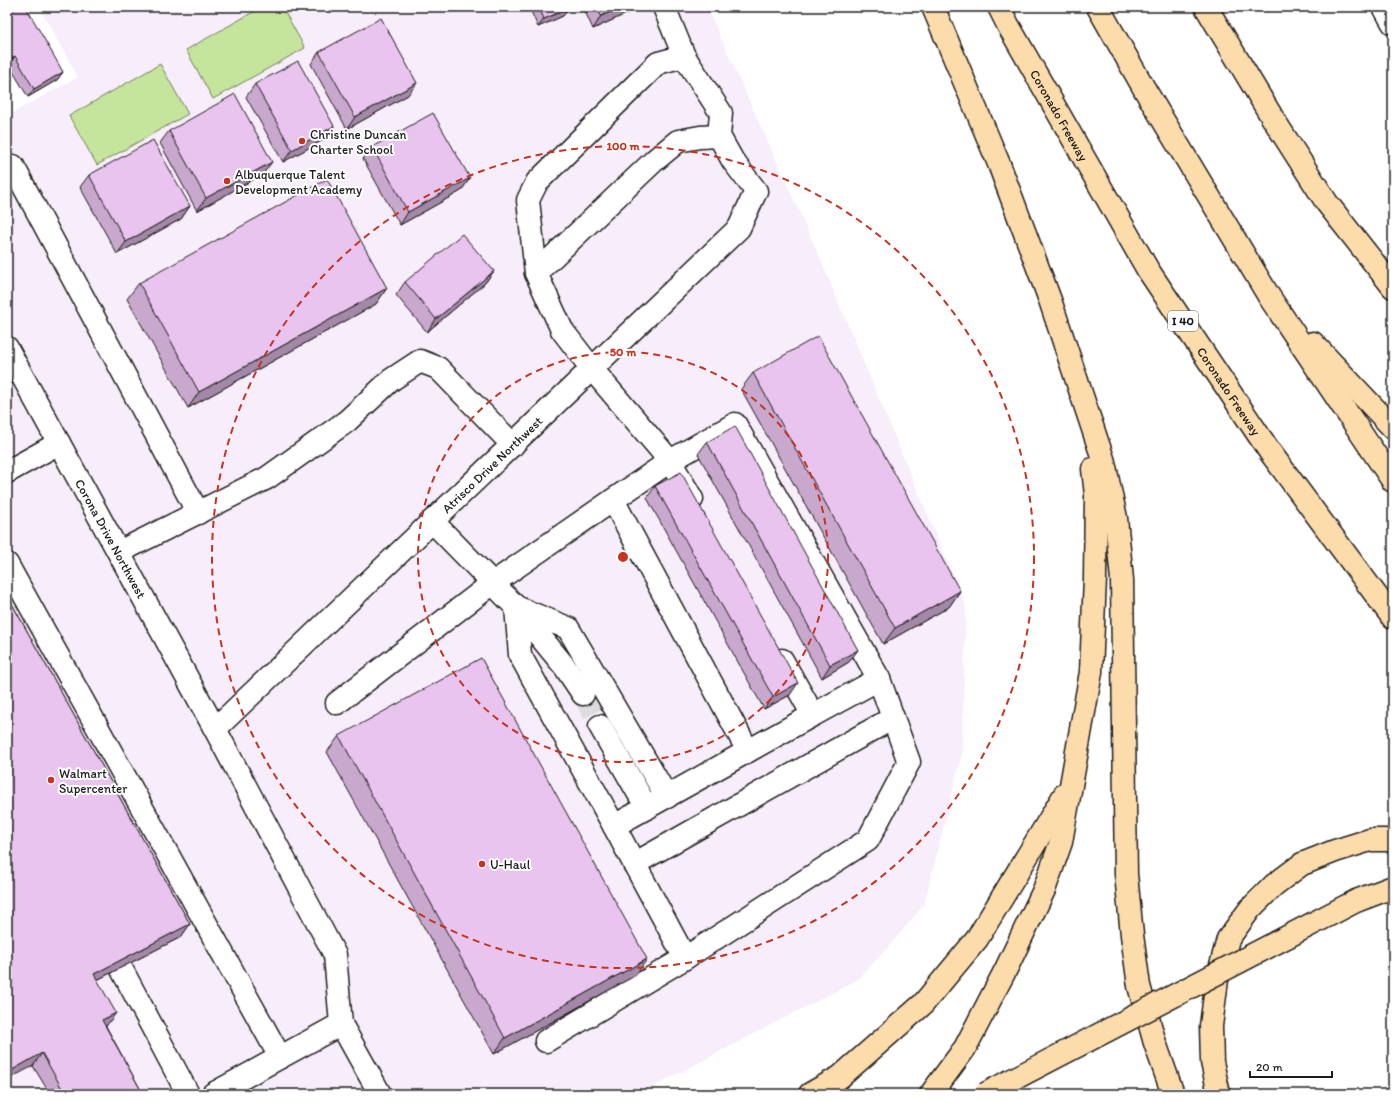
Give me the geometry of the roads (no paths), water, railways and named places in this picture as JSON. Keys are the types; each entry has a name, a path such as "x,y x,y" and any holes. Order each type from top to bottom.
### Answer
{"main road":[{"path":"933,7 1001,171 1050,300 1104,462 1116,518 1122,580 1126,874 1132,935 1139,986 1155,1043 1173,1094"},
{"name":"Coronado Freeway","path":"1000,7 1008,25 1148,270 1270,452 1393,618"},
{"path":"1098,7 1145,90 1270,298 1393,481"},
{"path":"1206,7 1272,117 1327,203 1393,287"},
{"path":"1270,298 1393,428"},
{"path":"931,1094 965,1048 1006,970 1044,890 1061,842 1091,672 1095,586 1096,495 1087,414"},
{"path":"810,1094 840,1077 923,1004 977,939 1072,782"},
{"path":"1219,1094 1212,1062 1212,1026 1217,980 1228,939 1250,909 1274,885 1302,864 1335,851 1370,840 1393,840"},
{"path":"985,1094 1356,901 1393,887"}],"street":[{"path":"536,273 655,160 678,141 700,137 719,136 721,113 684,56 664,7"},
{"path":"1384,7 1393,23"},
{"path":"684,56 658,63 537,182 528,200 536,273 562,330 592,369 670,460 701,516"},
{"name":"Atrisco Drive Northwest","path":"215,729 740,228 756,191 733,161 719,136"},
{"path":"7,166 13,166 198,513"},
{"name":"Corona Drive Northwest","path":"7,348 215,729 335,955 341,1024"},
{"path":"119,552 267,478 347,421 391,380 420,361 438,368 513,444"},
{"path":"337,703 493,583 670,460 735,424 879,679 909,762 868,840 685,958 546,1041"},
{"path":"7,472 59,443"},
{"path":"612,500 748,751"},
{"path":"432,521 516,607 565,667 583,694"},
{"path":"7,564 280,1057"},
{"path":"516,607 568,628 667,797"},
{"path":"516,607 520,655 685,958"},
{"path":"770,640 813,715"},
{"path":"614,826 879,679"},
{"path":"634,864 893,718"},
{"path":"600,726 647,808"},
{"path":"122,970 188,1094"},
{"path":"213,1094 341,1024 380,1094"}],"tunnel":[{"path":"583,694 600,726"}],"place":[{"name":"Christine Duncan Charter School","path":"302,141"},
{"name":"Albuquerque Talent Development Academy","path":"227,181"},
{"name":"Walmart Supercenter","path":"51,780"},
{"name":"U-Haul","path":"482,864"}]}
